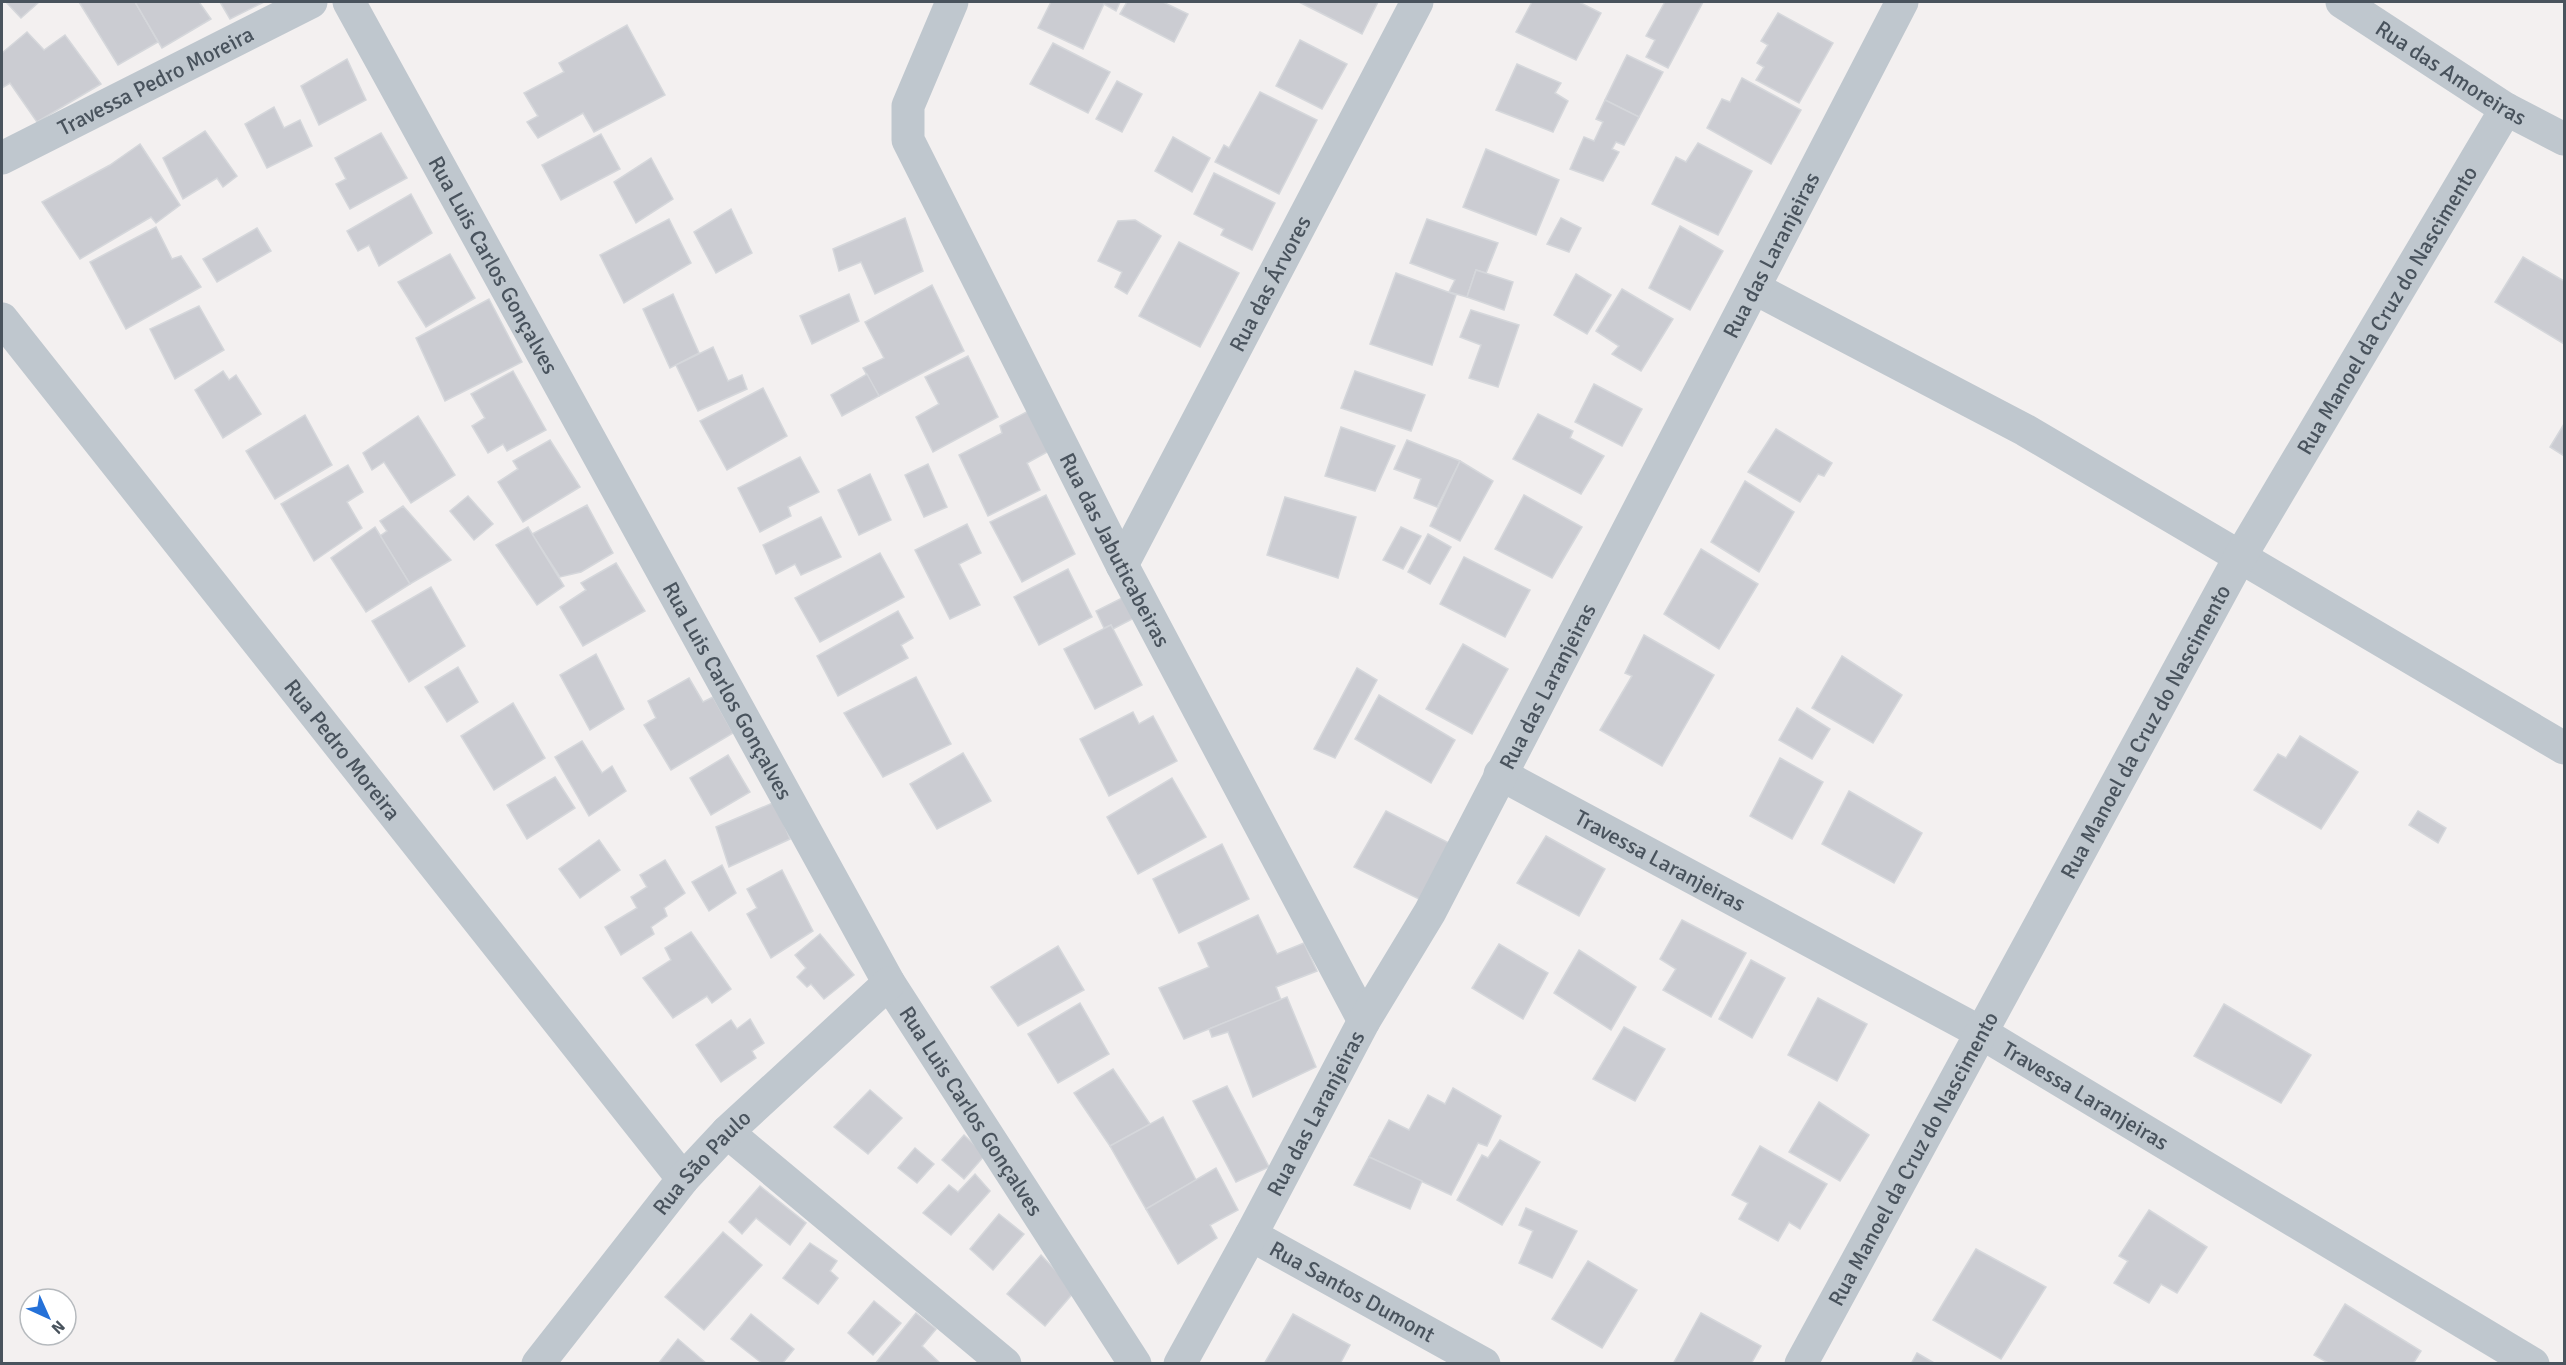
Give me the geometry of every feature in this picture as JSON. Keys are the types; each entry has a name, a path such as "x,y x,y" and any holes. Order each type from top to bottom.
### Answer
{"street":[{"name":"Travessa Pedro Moreira","path":"2,158 311,2"},
{"name":"Rua Luis Carlos Gonçalves","path":"349,2 889,983 1135,1364"},
{"name":"Rua das Jabuticabeiras","path":"952,2 922,68 908,106 908,140 1122,564 1364,1021"},
{"name":"Rua das Árvores","path":"1122,564 1417,2"},
{"name":"Rua das Laranjeiras","path":"1180,1364 1364,1021 1430,912 1902,2"},
{"name":"Rua das Amoreiras","path":"2342,2 2506,109 2565,139"},
{"name":"Rua Manoel da Cruz do Nascimento","path":"1801,1364 2240,558 2506,109"},
{"path":"1754,288 2025,430 2565,748"},
{"name":"Rua Pedro Moreira","path":"2,319 683,1179"},
{"name":"Travessa Laranjeiras","path":"1500,774 1980,1032 2533,1364"},
{"name":"Rua São Paulo","path":"538,1364 683,1179 727,1132 889,983"},
{"path":"727,1132 1005,1364"},
{"name":"Rua Santos Dumont","path":"1251,1235 1484,1364"}],"building":[{"path":"6,2 39,2 21,18"},
{"path":"79,2 135,2 158,42 118,65"},
{"path":"135,2 199,2 211,19 162,48"},
{"path":"220,2 264,2 230,19"},
{"path":"1051,2 1120,2 1116,11 1104,4 1083,49 1038,28"},
{"path":"1127,2 1163,2 1188,14 1174,42 1120,14"},
{"path":"1299,2 1378,2 1362,34"},
{"path":"1532,2 1579,2 1601,13 1576,60 1516,32"},
{"path":"1665,2 1703,2 1668,68 1646,57 1655,40 1646,36"},
{"path":"1778,13 1833,43 1799,103 1756,80 1764,67 1757,63 1768,45 1761,41"},
{"path":"627,25 665,95 594,132 583,113 538,138 527,122 538,116 524,93 564,72 559,63"},
{"path":"27,32 44,50 65,35 101,84 37,122 10,83 2,88 2,53"},
{"path":"1300,40 1347,64 1322,109 1276,86"},
{"path":"1053,43 1110,72 1088,113 1030,84"},
{"path":"1627,55 1663,72 1639,117 1605,100"},
{"path":"347,59 366,100 319,125 301,86"},
{"path":"1517,64 1561,83 1555,93 1568,101 1553,132 1496,110"},
{"path":"1742,78 1801,110 1771,164 1707,128 1722,99 1730,102"},
{"path":"1117,81 1142,94 1122,132 1096,119"},
{"path":"1260,92 1317,120 1279,194 1215,162 1224,145 1229,148"},
{"path":"1605,100 1639,117 1624,145 1616,142 1612,149 1619,152 1603,181 1570,169 1584,137 1594,141 1603,122 1596,119"},
{"path":"274,107 284,128 300,120 312,146 267,168 245,124"},
{"path":"205,131 237,176 223,187 217,178 183,199 163,158"},
{"path":"381,133 407,178 350,209 336,184 346,179 335,158"},
{"path":"601,134 620,169 561,200 542,165"},
{"path":"1173,137 1210,158 1192,192 1155,171"},
{"path":"1698,143 1752,171 1718,235 1652,204 1676,157 1686,162"},
{"path":"140,144 180,205 156,223 151,217 80,259 42,202 110,165"},
{"path":"1486,149 1559,180 1536,235 1463,207"},
{"path":"651,158 673,199 636,223 614,182"},
{"path":"1214,173 1275,203 1252,250 1221,235 1224,229 1194,214"},
{"path":"411,194 432,233 379,266 369,245 358,251 347,231"},
{"path":"731,209 752,253 716,273 694,232"},
{"path":"905,218 923,271 875,294 861,262 839,271 833,249"},
{"path":"1561,218 1581,228 1569,252 1547,244"},
{"path":"669,219 691,263 624,303 600,255"},
{"path":"1427,219 1498,243 1486,273 1476,270 1467,297 1449,292 1455,280 1410,263"},
{"path":"1135,220 1161,236 1127,294 1115,287 1122,272 1098,261 1118,221"},
{"path":"1680,226 1723,251 1690,310 1649,288"},
{"path":"156,227 172,259 181,256 201,287 126,329 90,262"},
{"path":"257,228 271,251 217,282 203,259"},
{"path":"1179,242 1239,273 1200,347 1139,316"},
{"path":"450,254 475,298 426,327 398,282"},
{"path":"2523,257 2564,281 2564,344 2495,302"},
{"path":"1476,270 1513,282 1504,310 1467,297"},
{"path":"1396,273 1456,295 1432,365 1370,344"},
{"path":"1576,274 1611,295 1587,334 1554,315"},
{"path":"932,285 964,351 879,396 863,368 884,358 865,322"},
{"path":"1622,289 1673,319 1641,371 1612,354 1619,346 1596,331"},
{"path":"673,294 699,353 670,368 643,309"},
{"path":"849,294 859,321 812,344 800,316"},
{"path":"489,299 522,362 445,401 416,338"},
{"path":"199,306 224,350 175,379 150,329"},
{"path":"1471,310 1519,325 1498,387 1469,378 1481,345 1460,337"},
{"path":"713,347 728,381 742,375 747,389 698,411 676,365"},
{"path":"968,356 998,417 933,452 916,417 939,404 925,377"},
{"path":"223,371 229,380 236,375 261,414 223,438 195,390"},
{"path":"513,371 546,430 507,451 503,444 488,453 472,426 485,418 471,394"},
{"path":"1355,371 1425,395 1411,431 1341,408"},
{"path":"867,374 879,396 842,416 831,395"},
{"path":"1594,384 1642,409 1622,446 1575,422"},
{"path":"763,388 787,436 727,470 700,421"},
{"path":"1032,409 1051,450 1027,463 1040,490 988,516 959,455 1002,433 1000,426"},
{"path":"1538,414 1573,431 1570,438 1604,456 1581,494 1513,459"},
{"path":"305,415 332,465 275,499 246,451"},
{"path":"418,416 455,475 411,503 384,462 372,470 363,453"},
{"path":"2564,424 2564,456 2550,447"},
{"path":"1341,427 1395,446 1375,491 1325,476"},
{"path":"1776,429 1832,463 1824,476 1818,474 1800,502 1748,472"},
{"path":"550,440 580,487 523,522 498,482 518,469 513,461"},
{"path":"1407,440 1460,461 1437,507 1414,498 1421,479 1394,469"},
{"path":"800,457 819,492 788,507 791,516 760,532 738,488"},
{"path":"1460,461 1493,481 1460,541 1430,526"},
{"path":"928,464 947,507 924,517 905,475"},
{"path":"348,465 363,492 347,502 362,528 314,561 281,504"},
{"path":"870,474 891,520 859,535 838,490"},
{"path":"1745,481 1794,512 1759,572 1711,542"},
{"path":"1046,495 1075,554 1022,582 990,522"},
{"path":"1524,495 1582,527 1552,578 1495,549"},
{"path":"468,496 493,524 474,540 450,511"},
{"path":"1285,497 1356,517 1338,578 1267,555"},
{"path":"587,505 613,553 581,572 560,577 532,534"},
{"path":"403,506 451,560 410,584 380,536 387,531 380,521"},
{"path":"821,517 841,557 801,575 795,564 776,574 763,545"},
{"path":"967,524 981,553 959,564 980,605 950,619 915,550"},
{"path":"375,527 410,584 366,612 331,558"},
{"path":"528,527 564,586 537,605 496,545"},
{"path":"1401,527 1421,536 1403,569 1383,560"},
{"path":"1428,534 1451,547 1430,584 1408,572"},
{"path":"1701,549 1758,584 1719,649 1664,614"},
{"path":"880,553 904,597 820,642 795,598"},
{"path":"1464,557 1530,590 1505,637 1440,604"},
{"path":"616,563 645,611 583,646 560,607 586,590 581,583"},
{"path":"1068,569 1092,617 1039,645 1014,597"},
{"path":"431,587 465,646 409,682 372,621"},
{"path":"1130,594 1140,615 1113,629 1111,625 1104,628 1096,611"},
{"path":"898,611 913,638 901,645 908,658 838,696 817,656"},
{"path":"1111,625 1142,685 1095,709 1064,649"},
{"path":"1644,635 1714,675 1662,766 1600,730 1632,676 1625,673"},
{"path":"1463,644 1508,669 1472,734 1426,709"},
{"path":"596,654 624,709 590,730 560,675"},
{"path":"1842,656 1902,695 1873,743 1812,708"},
{"path":"458,667 478,702 447,722 425,687"},
{"path":"1357,668 1377,680 1335,758 1314,749"},
{"path":"916,677 951,744 883,777 844,713"},
{"path":"689,678 703,702 713,697 733,733 671,770 644,725 656,718 648,701"},
{"path":"1379,695 1455,740 1431,783 1355,739"},
{"path":"513,703 545,758 494,790 461,736"},
{"path":"1797,708 1830,729 1812,759 1779,740"},
{"path":"1133,712 1139,724 1153,716 1177,761 1109,796 1080,739"},
{"path":"2300,736 2358,772 2321,829 2254,790 2278,754 2286,758"},
{"path":"582,741 602,773 612,766 626,791 589,816 555,757"},
{"path":"963,753 991,801 937,829 910,784"},
{"path":"728,755 750,792 711,815 690,778"},
{"path":"1780,758 1823,782 1792,839 1750,816"},
{"path":"555,777 575,808 527,839 507,805"},
{"path":"1172,778 1206,837 1138,874 1107,817"},
{"path":"1849,791 1922,833 1894,883 1822,844"},
{"path":"775,802 790,839 729,867 716,827"},
{"path":"1386,811 1453,845 1423,901 1354,867"},
{"path":"2418,811 2446,828 2438,843 2409,825"},
{"path":"1546,836 1605,869 1579,916 1517,883"},
{"path":"599,840 620,870 580,898 559,869"},
{"path":"1222,844 1249,899 1179,933 1153,879"},
{"path":"665,860 685,893 664,908 667,916 651,927 654,934 621,955 605,927 637,908 631,897 647,887 640,875"},
{"path":"722,865 736,893 709,911 692,882"},
{"path":"782,870 813,931 771,958 747,914 757,908 747,889"},
{"path":"1258,915 1277,954 1304,943 1317,971 1276,987 1281,1000 1184,1039 1159,988 1209,967 1198,943"},
{"path":"1682,920 1746,953 1711,1017 1663,990 1676,969 1660,959"},
{"path":"691,932 731,989 712,1003 707,996 673,1018 643,978 671,960 665,948"},
{"path":"820,934 854,975 824,999 811,984 807,987 797,977 806,968 795,955"},
{"path":"1499,944 1548,973 1523,1019 1472,988"},
{"path":"1058,946 1084,990 1018,1026 991,987"},
{"path":"1579,950 1636,987 1611,1030 1554,993"},
{"path":"1751,960 1785,978 1752,1038 1719,1019"},
{"path":"1287,997 1316,1067 1253,1097 1228,1032 1212,1037 1209,1029"},
{"path":"1818,998 1867,1024 1837,1081 1788,1055"},
{"path":"1080,1003 1109,1054 1058,1083 1028,1034"},
{"path":"2224,1004 2311,1055 2281,1103 2194,1056"},
{"path":"750,1019 764,1043 752,1051 756,1058 721,1082 696,1045 731,1020 737,1029"},
{"path":"1624,1027 1665,1049 1635,1101 1593,1079"},
{"path":"1113,1069 1150,1124 1110,1146 1074,1093"},
{"path":"1227,1086 1269,1167 1236,1182 1193,1101"},
{"path":"1453,1088 1501,1116 1487,1146 1478,1143 1451,1195 1369,1157 1389,1120 1409,1130 1428,1095 1445,1104"},
{"path":"870,1090 902,1118 868,1154 834,1127"},
{"path":"1819,1102 1869,1135 1840,1181 1789,1152"},
{"path":"1163,1117 1196,1180 1146,1209 1110,1146"},
{"path":"964,1135 985,1155 964,1179 942,1160"},
{"path":"1500,1140 1540,1162 1502,1225 1457,1200 1482,1155 1488,1158"},
{"path":"1760,1146 1827,1184 1800,1229 1789,1222 1778,1241 1739,1219 1748,1203 1732,1195"},
{"path":"915,1148 934,1164 917,1183 898,1168"},
{"path":"1369,1157 1422,1181 1410,1209 1354,1185"},
{"path":"1216,1168 1238,1210 1210,1225 1217,1238 1178,1264 1146,1209"},
{"path":"975,1174 990,1191 951,1235 923,1213 949,1185 958,1192"},
{"path":"760,1186 806,1223 790,1245 756,1218 742,1234 729,1222"},
{"path":"1526,1208 1577,1231 1552,1278 1519,1263 1533,1231 1519,1225"},
{"path":"2149,1210 2207,1247 2177,1293 2161,1284 2149,1303 2114,1283 2128,1261 2119,1256"},
{"path":"999,1214 1024,1234 993,1270 970,1249"},
{"path":"723,1232 762,1265 704,1330 665,1297"},
{"path":"810,1243 837,1261 830,1271 838,1278 818,1304 783,1278"},
{"path":"1976,1249 2046,1287 2001,1359 1933,1320"},
{"path":"1041,1255 1075,1291 1045,1326 1007,1294"},
{"path":"1588,1261 1637,1290 1602,1348 1552,1319"},
{"path":"874,1301 901,1323 873,1355 848,1333"},
{"path":"2345,1304 2421,1351 2413,1364 2330,1364 2314,1355"},
{"path":"916,1313 936,1329 922,1346 941,1364 875,1364"},
{"path":"1701,1313 1761,1346 1751,1364 1673,1364"},
{"path":"751,1314 794,1349 782,1364 763,1364 731,1339"},
{"path":"1293,1314 1350,1345 1340,1364 1264,1364"},
{"path":"678,1339 707,1364 658,1364"},
{"path":"1917,1353 1936,1364 1911,1364"}]}
